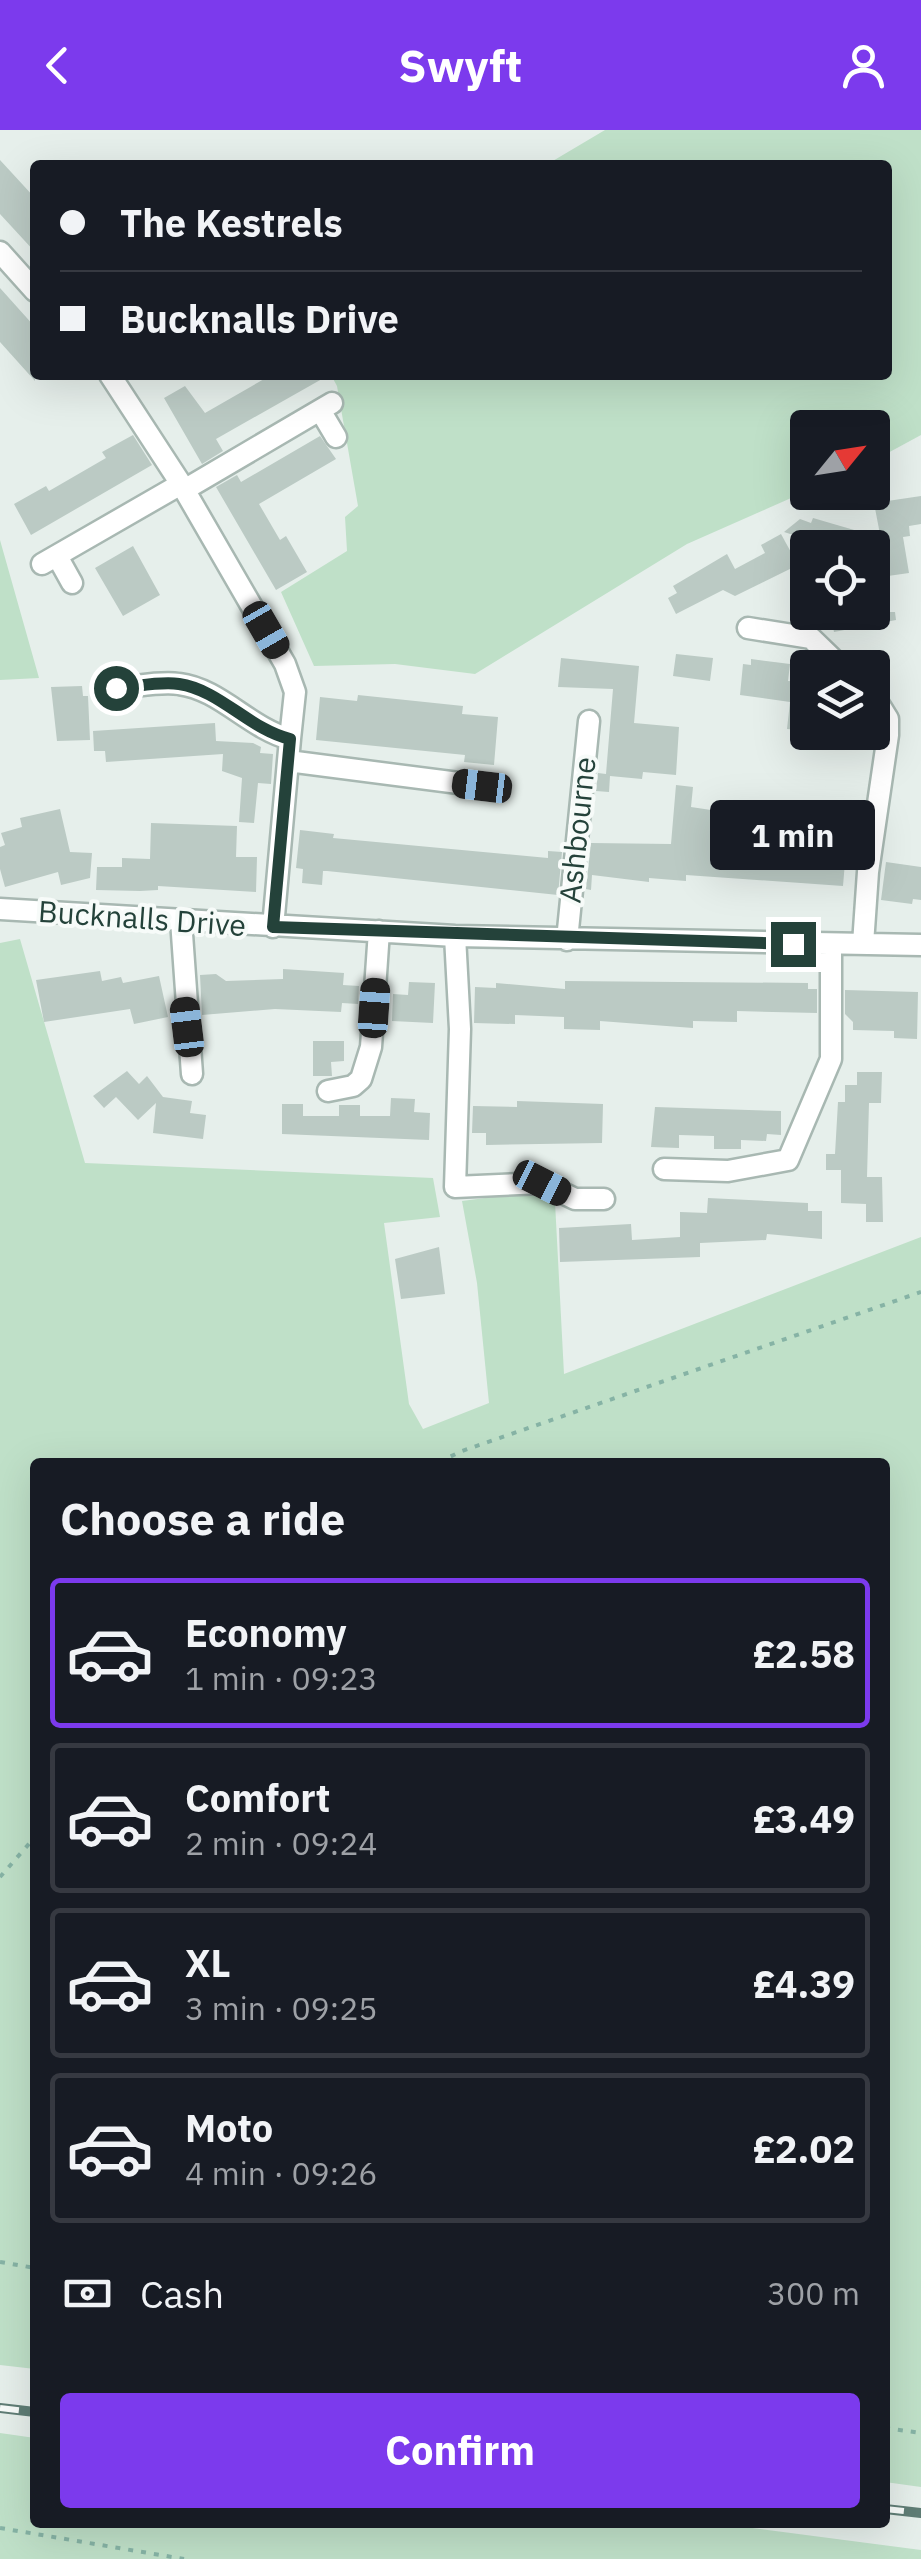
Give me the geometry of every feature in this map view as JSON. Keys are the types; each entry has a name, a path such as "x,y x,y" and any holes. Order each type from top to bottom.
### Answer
{"street":[{"path":"0,252 30,285"},
{"path":"113,380 182,487 291,676 295,692 273,927"},
{"path":"72,584 50,560 326,407 336,437"},
{"path":"748,628 810,638 823,650"},
{"path":"116,688 177,684 204,692 259,728 290,739"},
{"name":"Ashbourne","path":"567,940 589,721"},
{"path":"863,944 868,872 886,750"},
{"path":"288,761 482,786"},
{"name":"Bucknalls Drive","path":"4,910 456,936 921,945"},
{"path":"181,920 192,1074"},
{"path":"328,1091 354,1086 368,1063 378,930"},
{"path":"456,936 460,1028 455,1187 542,1183 575,1199 604,1199"},
{"path":"664,1168 728,1171 788,1160 831,1060 831,944"}],"path":[{"path":"447,1458 921,1292"},
{"path":"0,1876 30,1843"},
{"path":"0,2262 30,2267"},
{"path":"890,2429 921,2433"},
{"path":"0,2528 184,2559"}],"green space":[{"path":"605,130 921,130 921,435 890,452 890,410 790,410 790,499 687,544 475,674 395,664 314,666 281,592 347,551 345,517 358,506 334,380 892,380 892,160 554,160"},
{"path":"0,540 39,678 0,680"},
{"path":"20,939 85,1163 433,1178 440,1217 384,1223 409,1404 423,1429 489,1403 477,1283 462,1201 539,1191 555,1202 564,1374 921,1237 921,2487 890,2483 890,1458 30,1458 30,2368 0,2365 0,943"},
{"path":"0,2433 30,2437 30,2528 752,2528 921,2550 921,2559 0,2559"}],"building":[{"path":"0,160 30,193 30,247 0,214"},
{"path":"0,288 30,321 30,375 0,342"},
{"path":"262,380 320,380 216,439 223,451 202,464 164,398 185,386 205,413"},
{"path":"133,435 152,465 31,535 14,504 46,486 49,491 106,458 102,452"},
{"path":"320,436 336,459 259,504 280,540 286,536 307,572 276,590 216,487 237,475 241,482"},
{"path":"921,496 921,524 909,526 910,536 903,537 909,573 890,576 890,530 879,530 875,510 890,510 890,501"},
{"path":"813,518 854,530 784,532 800,519 811,523"},
{"path":"781,534 790,550 790,569 735,596 723,590 676,614 668,598 677,593 673,586 727,554 735,569 765,553 761,545"},
{"path":"133,546 160,595 123,616 95,568"},
{"path":"676,654 713,658 710,681 673,676"},
{"path":"561,658 639,666 634,723 679,727 676,775 643,772 642,779 610,776 609,792 596,791 598,773 606,774 613,689 558,687"},
{"path":"751,659 790,664 790,702 740,695 743,664 751,665"},
{"path":"82,686 83,696 88,696 90,740 57,741 51,687"},
{"path":"358,695 463,706 462,714 498,717 494,765 464,762 465,755 316,740 320,697 357,701"},
{"path":"215,723 216,741 253,743 261,747 260,753 273,754 271,784 258,783 254,823 239,822 242,778 222,771 223,754 106,762 105,751 94,751 93,731"},
{"path":"676,785 693,787 691,807 796,823 794,846 839,849 838,861 845,862 843,886 686,875 686,881 649,878 649,882 592,875 591,890 586,889 591,843 671,844"},
{"path":"60,809 70,852 92,853 90,878 61,885 58,872 5,887 0,869 0,847 5,845 1,833 22,827 20,818"},
{"path":"151,823 237,826 236,857 257,857 256,892 158,886 158,890 96,890 97,867 122,867 122,858 150,859"},
{"path":"300,830 334,834 333,838 548,858 548,851 562,852 558,895 327,871 323,871 322,885 302,883 303,869 296,868"},
{"path":"886,862 921,867 921,900 913,899 912,904 881,900"},
{"path":"283,969 344,973 343,985 359,986 358,1004 342,1003 341,1012 275,1009 202,1015 200,975 216,974 226,981 283,979"},
{"path":"100,971 102,981 121,977 123,983 159,976 168,1017 134,1024 130,1009 44,1022 36,980"},
{"path":"565,981 808,983 808,989 817,989 817,1013 737,1011 737,1022 693,1021 693,1028 600,1021 600,1030 564,1029 564,1017 515,1015 515,1024 474,1023 475,987 496,988 496,983 565,989"},
{"path":"409,982 435,983 433,1023 392,1021 393,994 408,995"},
{"path":"845,990 918,992 917,1039 894,1038 894,1031 853,1030 853,1022 845,1014"},
{"path":"313,1041 344,1041 344,1061 331,1062 332,1076 313,1076"},
{"path":"127,1071 139,1084 147,1076 163,1097 192,1101 190,1113 206,1115 203,1139 153,1133 156,1103 138,1120 116,1097 104,1108 93,1096"},
{"path":"857,1072 882,1072 881,1103 869,1103 867,1177 882,1177 883,1222 866,1222 866,1204 841,1203 841,1170 826,1170 826,1154 835,1154 838,1102 845,1102 845,1085 857,1085"},
{"path":"391,1098 415,1099 414,1112 430,1113 429,1140 282,1134 282,1104 303,1104 303,1116 339,1116 339,1105 360,1105 360,1116 390,1116"},
{"path":"517,1101 603,1104 602,1143 486,1145 486,1133 472,1133 473,1106 517,1107"},
{"path":"655,1107 781,1111 781,1135 767,1134 766,1141 741,1140 741,1149 714,1149 714,1136 679,1135 679,1148 651,1147"},
{"path":"708,1198 808,1203 808,1211 822,1211 822,1239 767,1234 766,1240 700,1243 700,1257 560,1262 559,1228 631,1224 632,1240 680,1237 680,1212 707,1213"},
{"path":"439,1247 445,1294 401,1299 395,1259"}],"railway":[{"path":"0,2408 30,2411"},
{"path":"890,2510 921,2513"}],"route":[{"path":"116,688 177,684 204,692 259,728 290,739 273,927 567,940 793,944"}]}
